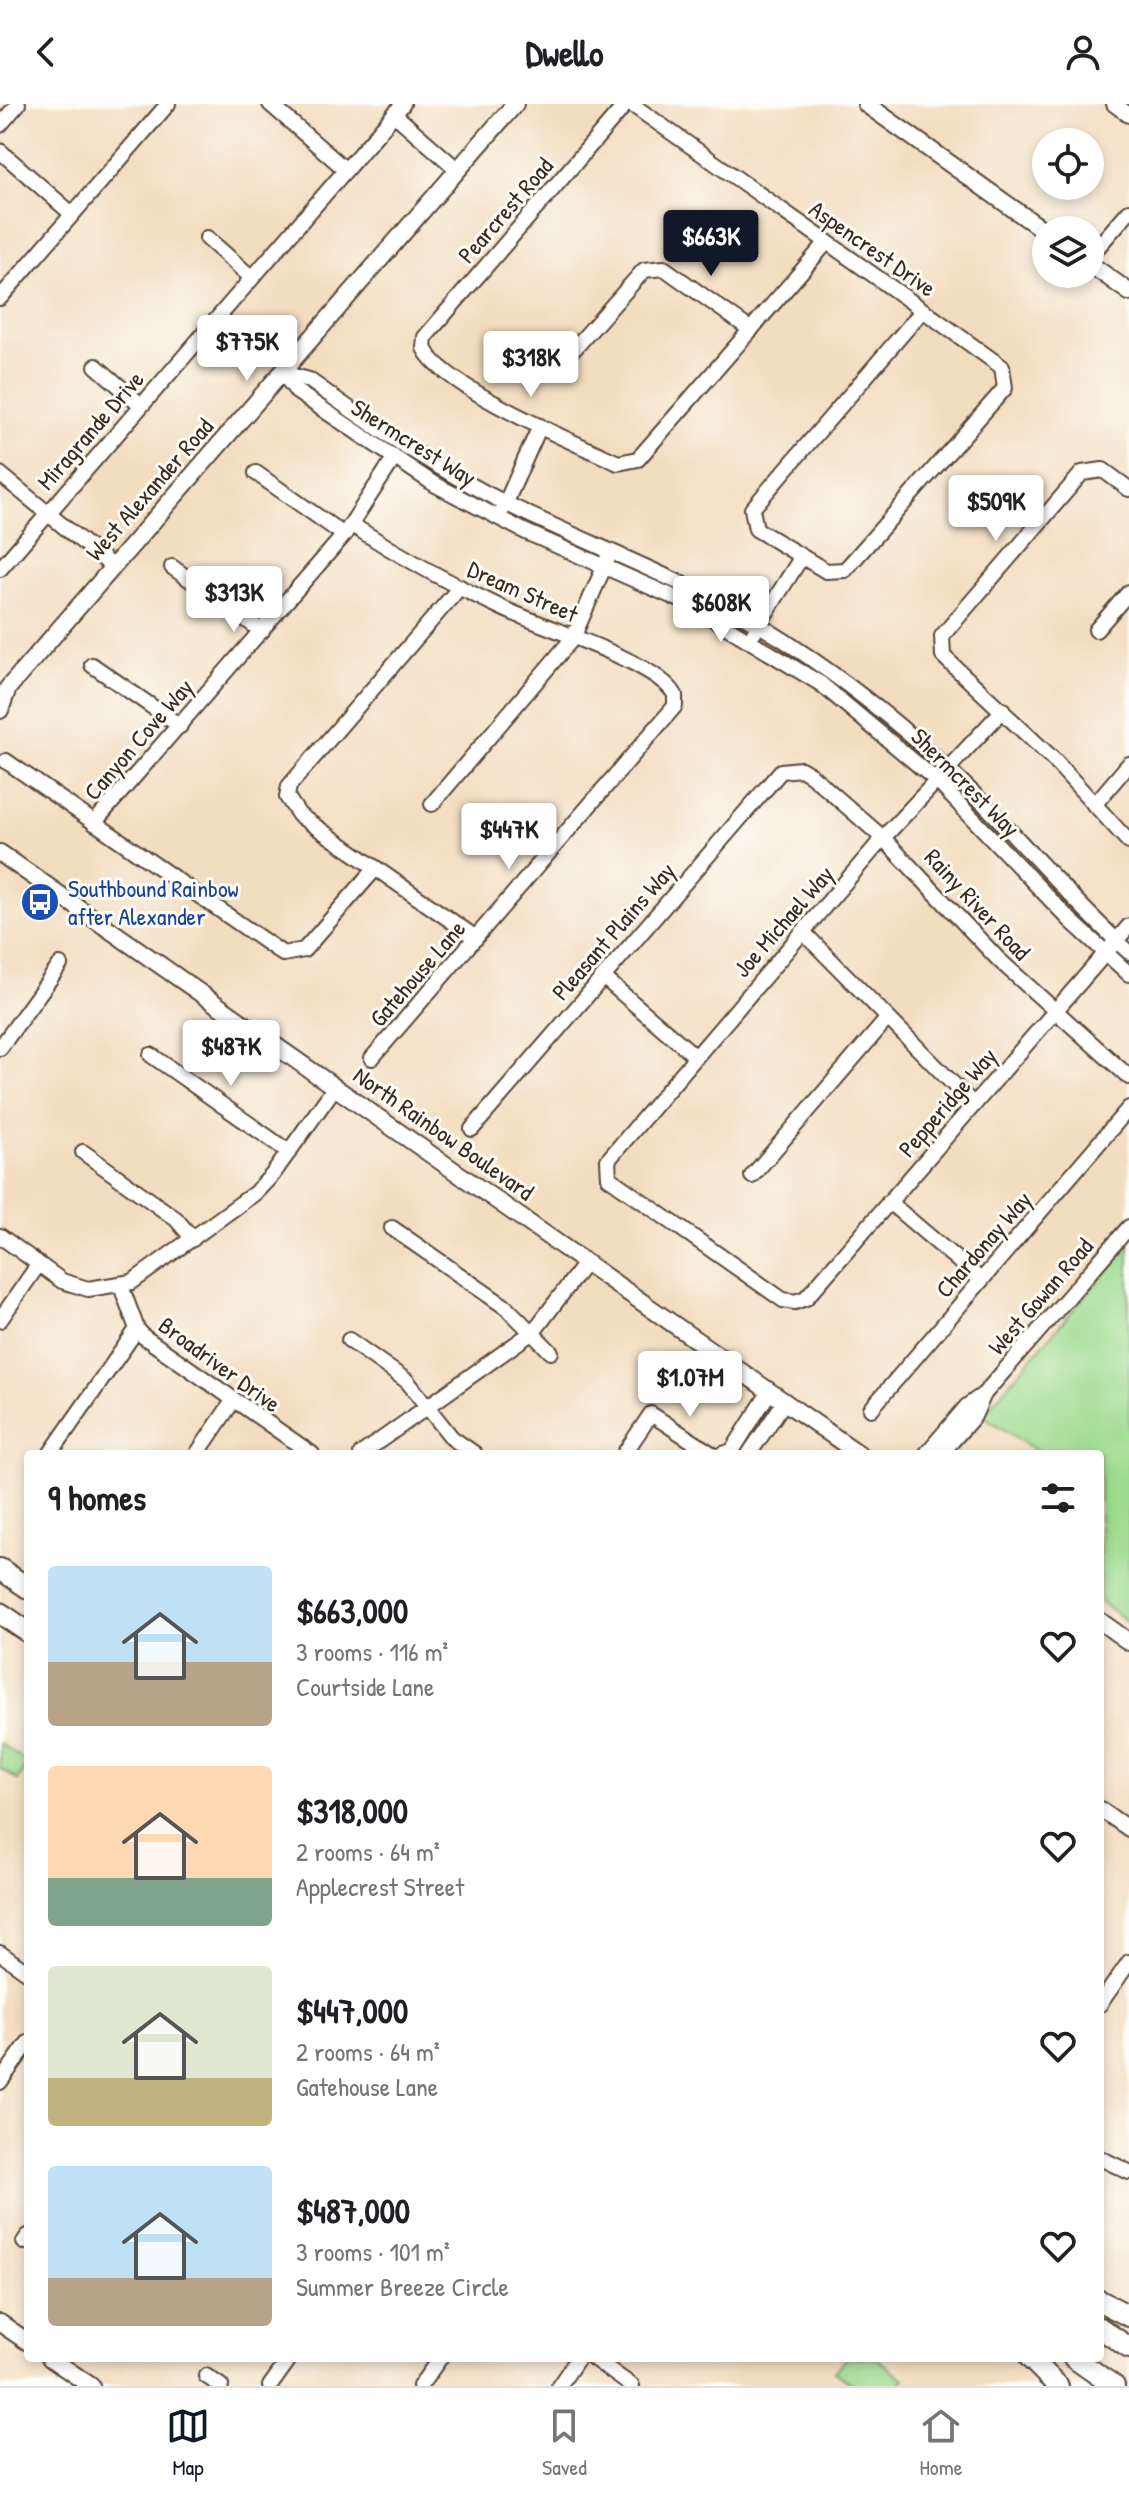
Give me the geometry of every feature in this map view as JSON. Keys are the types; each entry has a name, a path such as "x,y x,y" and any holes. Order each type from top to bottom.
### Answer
{"highway":[{"path":"0,1569 24,1585"},
{"path":"0,1613 24,1629"},
{"path":"1104,2303 1129,2316"},
{"path":"1104,2331 1129,2348"},
{"path":"1034,2362 1058,2386"},
{"path":"1080,2362 1114,2386"}],"main road":[{"name":"West Alexander Road","path":"0,710 4,689 515,104"},
{"path":"866,104 1032,222"},
{"path":"1104,274 1129,292"},
{"name":"North Rainbow Boulevard","path":"0,853 853,1450"},
{"path":"1104,1624 1129,1642"},
{"path":"0,2323 24,2339"},
{"path":"56,2362 91,2386"}],"street":[{"path":"0,125 18,104"},
{"path":"0,298 168,104"},
{"path":"270,104 346,170"},
{"name":"Aspencrest Drive","path":"628,104 1002,367 1005,388 845,570 836,573 801,558"},
{"name":"Pearcrest Road","path":"540,426 437,366 424,348 425,337 628,104"},
{"path":"1114,104 1129,115"},
{"path":"398,109 458,170"},
{"name":"Miragrande Drive","path":"0,569 398,109"},
{"path":"0,151 72,214"},
{"path":"1104,240 1129,211"},
{"path":"207,238 252,278"},
{"path":"499,518 540,426 618,463 638,459 827,242"},
{"path":"574,349 644,270 654,267 664,268 751,330"},
{"path":"750,639 801,558 756,529 751,518 752,509 923,310"},
{"path":"96,366 141,405"},
{"name":"Shermcrest Way","path":"283,373 297,392 393,460 499,518 687,603 750,639 845,703 936,780 1129,974"},
{"name":"Shermcrest Way","path":"283,373 309,380 422,457 505,503 681,582 759,625 865,698 947,768 1129,952"},
{"name":"Canyon Cove Way","path":"94,823 348,530 393,460"},
{"path":"1129,489 1103,470 1092,469 1082,473 942,636 940,647 943,656 1003,710 1129,842"},
{"name":"Dream Street","path":"256,473 348,530 460,587 663,680 675,695"},
{"path":"0,474 49,511 113,567"},
{"path":"432,804 573,638 611,550"},
{"path":"172,567 262,631"},
{"path":"460,587 289,786 287,797 299,815 476,938"},
{"path":"1096,630 1129,592"},
{"path":"92,665 180,726"},
{"name":"Gatehouse Lane","path":"372,1058 675,706 675,695"},
{"name":"Joe Michael Way","path":"795,1302 783,1300 619,1187 606,1169 608,1160 883,838 1003,710"},
{"path":"6,761 283,954 304,950 376,868"},
{"path":"1094,805 1129,764"},
{"name":"Rainy River Road","path":"792,768 811,775 883,838 1053,1012 1129,1077"},
{"name":"Pleasant Plains Way","path":"472,1129 781,771 792,768"},
{"name":"Pepperidge Way","path":"795,1302 806,1298 1129,926"},
{"path":"803,932 974,1105"},
{"path":"0,1048 60,965"},
{"path":"603,977 695,1056"},
{"path":"752,1176 887,1019"},
{"path":"151,1055 289,1152"},
{"path":"0,1236 62,1281 88,1289 121,1286 193,1239 255,1193 289,1152 335,1087"},
{"name":"Chardonay Way","path":"871,1409 1129,1108"},
{"path":"83,1152 176,1219 193,1239"},
{"path":"889,1202 981,1280"},
{"name":"West Gowan Road","path":"929,1450 967,1406 984,1394 1129,1227"},
{"path":"392,1228 507,1308 523,1326 534,1331 551,1352"},
{"path":"367,1450 534,1331 586,1262"},
{"path":"0,1320 38,1265"},
{"name":"Broadriver Drive","path":"121,1286 137,1329 233,1401 306,1450"},
{"path":"53,1450 137,1329"},
{"path":"349,1340 407,1381 452,1438 469,1450"},
{"path":"733,1450 770,1391"},
{"name":"West Gowan Road","path":"944,1450 974,1416 984,1394"},
{"path":"200,1450 233,1401"},
{"path":"752,1450 785,1401"},
{"path":"627,1450 651,1414 706,1450"},
{"path":"1104,1812 1129,1829"},
{"path":"0,1953 24,1970"},
{"path":"1104,1998 1129,1962"},
{"path":"0,2082 24,2049"},
{"path":"1104,2160 1129,2172"},
{"path":"270,2386 287,2362"},
{"path":"420,2386 437,2362"},
{"path":"559,2386 575,2362"},
{"path":"599,2362 632,2386"},
{"path":"206,2376 221,2386"}],"green space":[{"path":"1129,1245 1129,1623 1104,1605 1104,1450 1035,1450 982,1415"},
{"path":"0,1743 24,1760 24,1769 17,1780 0,1768"},
{"path":"842,2362 882,2362 904,2379 899,2386 856,2386 834,2372"}],"place":[{"name":"Southbound Rainbow after Alexander","path":"40,902"}]}
